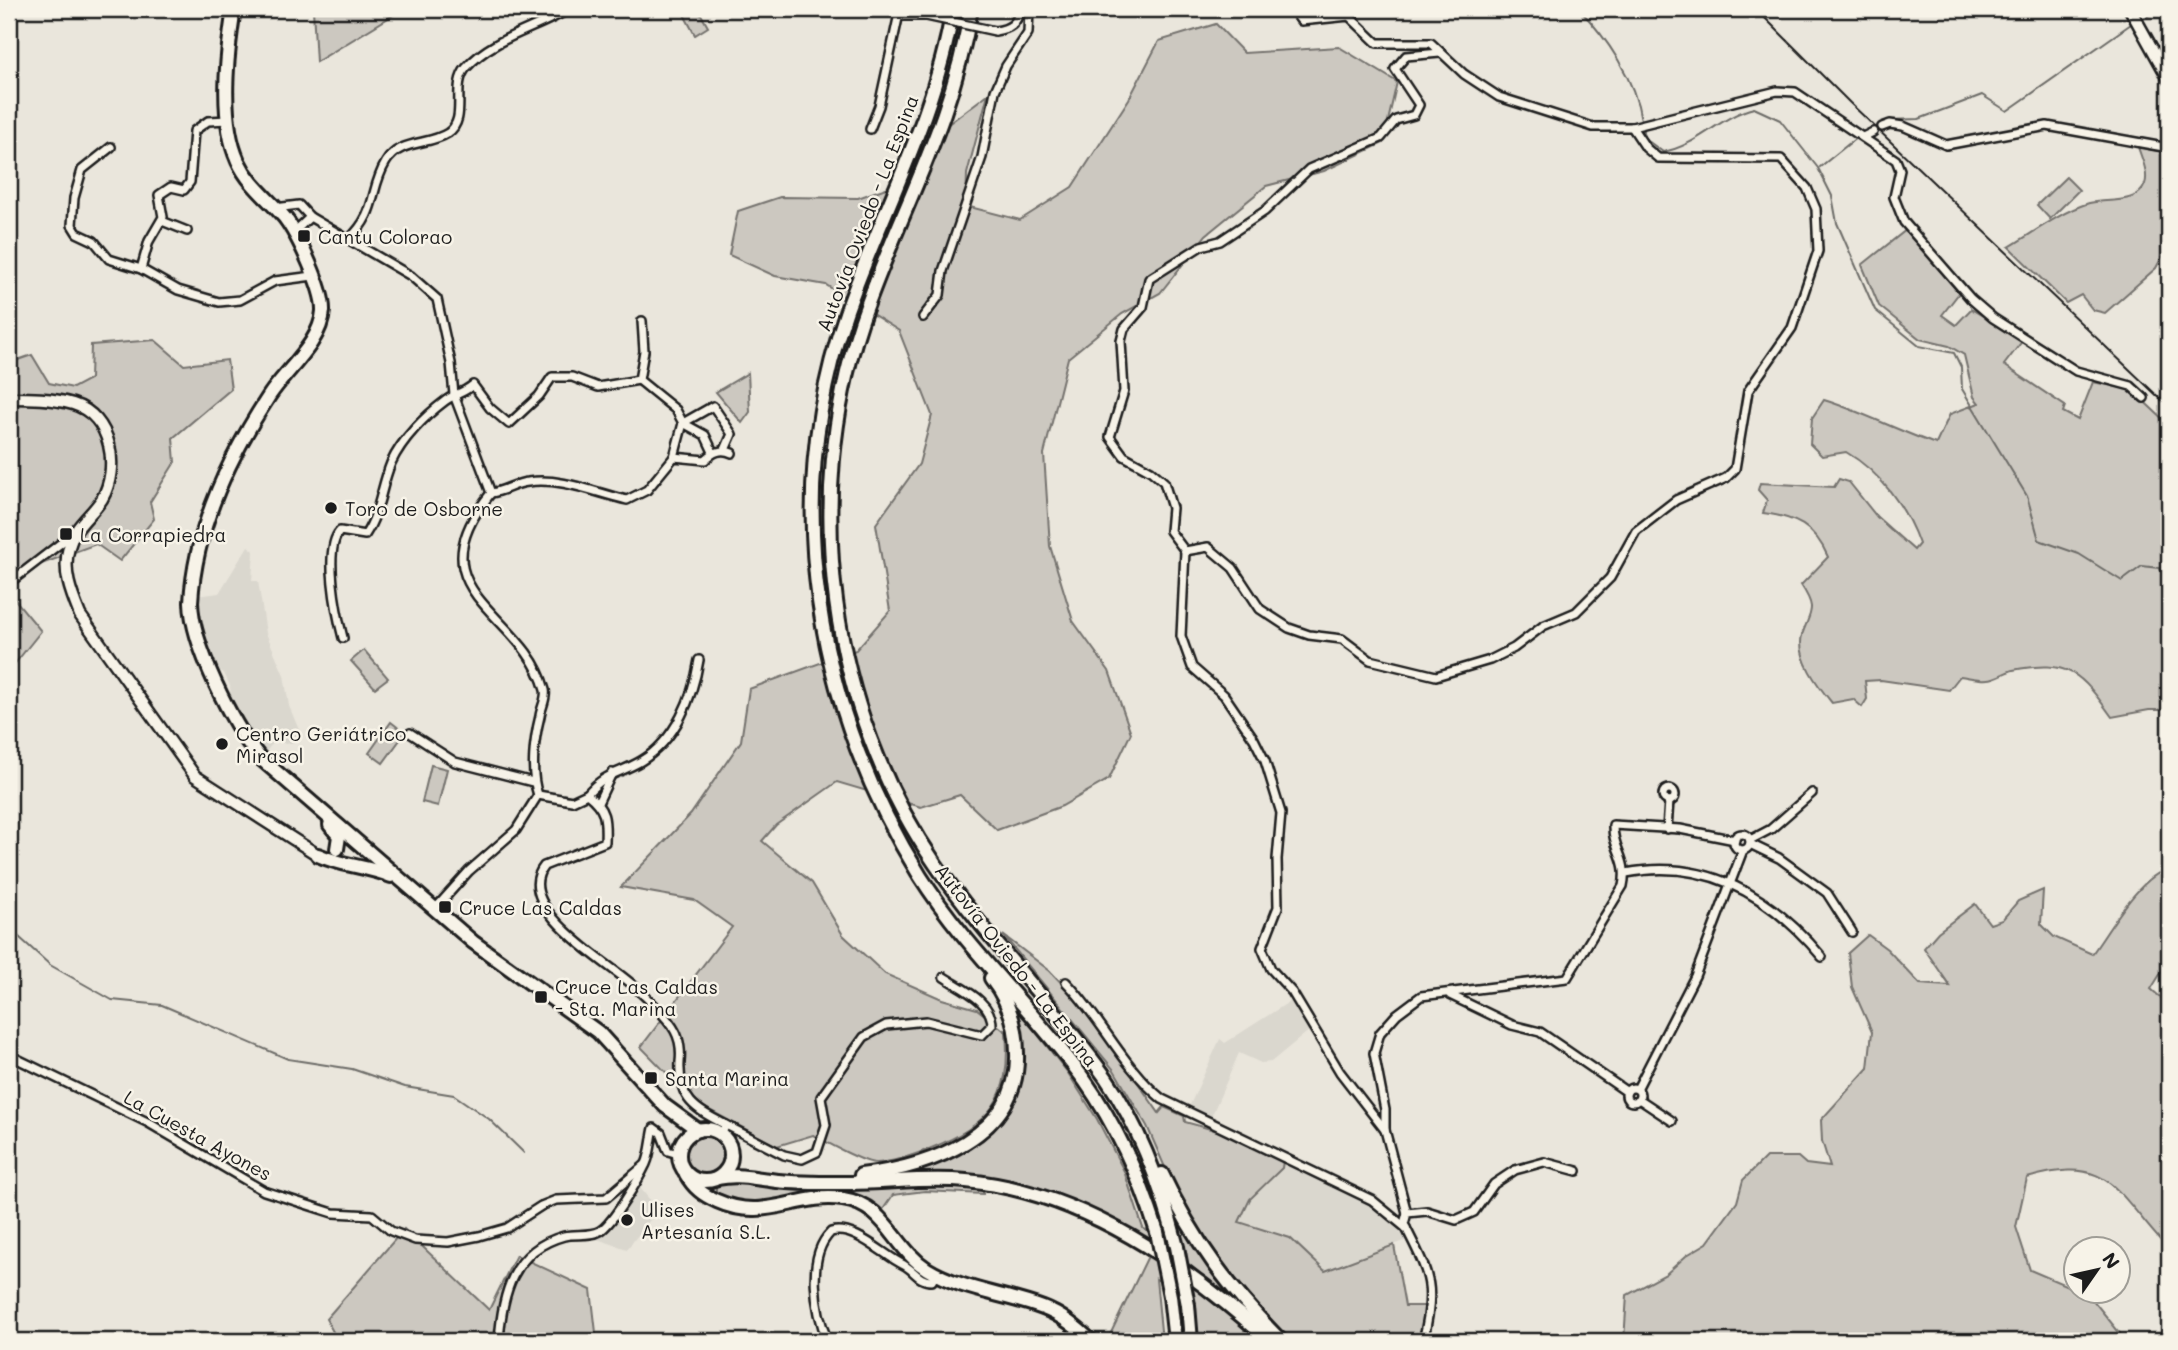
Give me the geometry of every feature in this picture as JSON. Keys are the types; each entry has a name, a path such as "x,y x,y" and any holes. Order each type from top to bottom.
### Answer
{"highway":[{"path":"234,9 228,41 233,148 242,170 293,233 313,275 323,310 314,337 270,394 218,488 202,540 191,602 196,630 233,720 259,757 434,910 500,962 598,1032 665,1106 698,1130 724,1130 731,1156 729,1164 715,1180 715,1200"},
{"name":"Autovía Oviedo - La Espina","path":"953,9 947,49 925,123 845,315 829,373 812,497 814,565 824,640 838,696 871,788 931,892 1083,1079 1127,1152 1157,1232 1170,1296 1175,1341"},
{"name":"Autovía Oviedo - La Espina","path":"971,9 964,52 943,124 862,322 846,376 836,435 832,564 842,638 873,745 924,848 972,916 1059,1017 1107,1080 1139,1138 1156,1176 1177,1247 1188,1306 1191,1341"},
{"path":"294,788 339,836 337,849"},
{"path":"318,855 359,844"},
{"path":"344,864 348,863 359,844"},
{"path":"318,855 344,864 370,867 413,891"},
{"path":"820,1182 902,1168 964,1145 993,1120 1011,1093 1016,1074 1017,1039 1007,1004 945,918 931,892"},
{"path":"1059,1017 1081,1040 1129,1106 1200,1247 1226,1283 1281,1341"},
{"path":"665,1106 686,1174 703,1195 750,1210 832,1198 859,1203 880,1216 921,1265 936,1274 1043,1308 1060,1316 1091,1341"},
{"path":"680,1148 698,1130"},
{"path":"731,1156 758,1177"},
{"path":"686,1174 703,1182 737,1175 820,1182 967,1181 1045,1198 1152,1249 1205,1286 1270,1341"}],"street":[{"path":"349,239 371,211 387,161 409,144 450,131 457,121 457,91 466,68 513,36 544,24 569,9"},
{"path":"870,129 879,106 900,12 995,31 1007,30 1016,23 1020,9"},
{"path":"923,317 940,295 943,271 982,157 995,92 1006,66 1028,33 1029,9"},
{"path":"1292,9 1301,21 1349,16 1377,43 1431,43 1440,53 1499,97 1593,127 1635,125 1776,91 1795,92 1896,160 1900,170 1894,197 1904,222 1971,299 1993,318 2076,372 2132,386 2144,398"},
{"path":"2130,9 2169,79"},
{"path":"1385,1130 1340,1072 1292,992 1271,969 1262,947 1279,907 1277,859 1281,813 1265,761 1254,739 1224,695 1192,667 1181,636 1185,551 1170,531 1172,508 1164,482 1152,471 1124,456 1110,437 1124,391 1121,341 1124,329 1143,307 1149,279 1201,246 1220,241 1265,211 1309,169 1381,138 1396,121 1414,115 1419,105 1395,69 1406,56 1440,53"},
{"path":"141,269 149,242 162,221 158,199 161,192 171,187 184,190 190,182 194,131 208,121 230,120"},
{"path":"1882,127 1890,124 1903,126 1946,145 2047,125 2169,148"},
{"path":"1185,551 1208,547 1221,556 1233,568 1260,609 1289,628 1309,635 1342,639 1370,660 1436,676 1490,660 1514,648 1542,626 1576,612 1610,578 1636,531 1676,500 1726,478 1735,468 1748,391 1792,328 1813,270 1818,251 1816,209 1807,188 1781,159 1658,158 1646,148 1635,125"},
{"path":"1863,137 1873,132"},
{"path":"111,147 82,170 74,198 72,225 77,233 94,241 109,259 141,269 171,288 219,302 240,300 275,281 313,275"},
{"path":"275,208 299,205 310,217 411,276 437,299 451,363 454,395 491,493"},
{"path":"293,233 310,217"},
{"path":"162,221 187,230"},
{"path":"639,380 644,351 642,321"},
{"path":"343,638 331,569 334,539 340,531 365,535 375,516 391,463 414,430 454,395 459,396 473,385 489,408 509,424 539,396 552,377 572,377 598,387 639,380 676,410 683,423 705,435 713,452"},
{"path":"9,398 47,399 76,405 92,415 109,442 113,461 110,481 100,501 74,532 9,583"},
{"path":"538,795 533,782 539,718 546,693 535,665 516,639 501,627 472,591 463,563 463,543 479,508 491,493 507,491 527,482 560,483 627,500 647,490 674,457 683,423 713,406 732,434 729,452 713,452 705,460 674,457"},
{"path":"74,532 68,549 66,575 69,590 80,615 188,765 213,788 318,855"},
{"path":"538,795 572,801 587,794 598,781 643,760 665,739 689,703 699,660"},
{"path":"410,733 455,762 533,782"},
{"path":"598,803 612,773"},
{"path":"1639,1100 1637,1089 1695,976 1743,849 1771,829 1812,793"},
{"path":"587,794 607,815 605,842 544,866 536,891 540,900 575,940 635,986 675,1031 681,1053 681,1090 691,1103 724,1130 784,1155 802,1159 817,1153 826,1125 821,1097 864,1037 886,1025 926,1021 982,1035 992,1025 992,1015 987,1007 944,977"},
{"path":"434,910 477,864 516,830 538,795"},
{"path":"1667,829 1669,802"},
{"path":"1406,1228 1408,1213 1385,1130 1385,1110 1374,1053 1380,1033 1397,1014 1421,996 1567,978 1594,929 1623,886 1626,873 1623,855 1613,838 1613,825 1667,829 1735,840 1742,834 1827,892 1852,932"},
{"path":"1735,840 1736,847 1743,849"},
{"path":"1626,873 1645,869 1694,873 1731,884 1761,899 1796,926 1822,957"},
{"path":"1066,982 1088,1005 1141,1082 1162,1099 1372,1200 1406,1228 1428,1273 1432,1307 1423,1341"},
{"path":"1449,994 1512,1025 1540,1032 1626,1092 1628,1100 1639,1100 1672,1121"},
{"name":"La Cuesta Ayones","path":"9,1055 147,1122 264,1191 333,1213 372,1215 391,1231 415,1240 448,1242 479,1236 507,1228 541,1206 556,1200 606,1198 645,1165"},
{"path":"1626,1092 1637,1089"},
{"path":"499,1341 501,1305 510,1277 517,1268 553,1239 600,1231 645,1165 654,1128 661,1133 668,1151 680,1148"},
{"path":"1408,1213 1427,1211 1456,1220 1474,1212 1494,1184 1515,1170 1544,1163 1577,1171"},
{"path":"828,1341 820,1325 816,1299 822,1241 831,1232 850,1233 906,1266 924,1281 932,1281 936,1274"}],"shaded area":[{"path":"313,9 403,9 316,62"},
{"path":"681,9 698,9 708,27 695,35"},
{"path":"1216,24 1244,53 1339,47 1397,82 1383,143 1324,171 1266,186 1206,235 1160,293 1122,314 1068,358 1044,454 1050,546 1073,621 1109,671 1131,733 1109,779 1062,806 997,830 960,795 921,807 837,782 776,825 762,841 812,883 843,935 885,974 942,999 977,1009 1006,1032 1005,1075 993,1107 968,1130 950,1140 910,1156 877,1163 855,1156 813,1135 777,1146 696,1103 641,1047 732,927 694,900 621,887 691,814 741,741 749,689 856,650 890,611 876,524 919,464 932,415 899,331 826,285 775,276 729,255 738,211 780,197 858,198 889,187 931,137 988,94 967,174 966,206 1020,220 1072,187 1129,99 1159,41"},
{"path":"2138,147 2169,153 2169,251 2163,255 2156,268 2105,313 2093,310 2081,295 2066,303 2009,247 2076,208 2093,202 2135,196 2145,184 2146,175"},
{"path":"2066,177 2079,190 2050,219 2037,205"},
{"path":"1906,230 1959,293 1942,315 1956,325 1971,309 2023,340 2004,365 2065,406 2063,412 2078,420 2093,382 2132,390 2169,425 2169,710 2149,710 2112,717 2082,680 2061,668 2032,667 2013,670 1991,679 1960,676 1949,690 1881,680 1865,681 1867,699 1862,707 1853,699 1832,703 1810,672 1801,644 1811,606 1801,585 1828,557 1817,538 1803,525 1785,517 1763,513 1767,500 1758,490 1760,483 1834,487 1839,479 1849,482 1877,517 1914,550 1919,544 1914,530 1881,480 1846,452 1822,456 1810,444 1812,418 1824,400 1936,444 1950,414 1979,403 1974,397 1964,355 1949,346 1920,339 1879,306 1862,265"},
{"path":"155,340 184,365 227,360 231,389 173,438 175,462 150,502 154,519 120,561 96,544 14,574 12,596 41,631 13,666 9,661 9,363 32,355 49,383 73,388 90,379 91,345"},
{"path":"748,373 750,412 742,423 716,392"},
{"path":"248,546 254,551 252,581 258,581 266,633 284,675 289,706 299,730 295,742 285,744 277,738 264,754 242,723 231,699 230,686 224,673 219,670 197,616 197,596 219,593"},
{"path":"364,650 388,678 375,688 351,661"},
{"path":"391,722 405,733 383,763 369,753"},
{"path":"431,765 447,769 438,806 422,802"},
{"path":"2169,869 2169,960 2151,989 2169,1005 2169,1066 2163,1094 2169,1118 2169,1235 2162,1242 2107,1181 2093,1174 2076,1171 2054,1172 2027,1178 2016,1227 2030,1270 2062,1284 2062,1304 2096,1304 2126,1341 1624,1341 1627,1295 1666,1274 1687,1255 1707,1243 1737,1202 1743,1180 1766,1157 1798,1157 1806,1164 1830,1167 1822,1141 1821,1120 1868,1068 1872,1032 1852,987 1848,953 1868,935 1887,949 1920,984 1950,986 1924,948 1938,932 1975,904 1990,924 2002,920 2018,901 2043,890 2041,924 2054,937 2092,954 2136,892 2158,873"},
{"path":"1003,935 1050,971 1088,1011 1159,1113 1164,1107 1184,1116 1185,1122 1218,1131 1283,1161 1282,1168 1250,1199 1239,1222 1290,1238 1325,1271 1394,1245 1405,1306 1426,1306 1419,1341 1290,1341 1207,1247 1170,1179 1147,1126 1114,1070"},
{"path":"1292,1000 1311,1029 1271,1062 1261,1063 1239,1053 1211,1117 1190,1105 1220,1039 1225,1043"},
{"path":"1012,1002 1068,1073 1097,1119 1124,1171 1143,1228 1186,1258 1175,1213 1218,1279 1254,1320 1190,1265 1127,1228 1006,1181 972,1176 886,1176 951,1154 1014,1094"},
{"path":"705,1134 720,1140 726,1155 720,1170 705,1176 690,1170 684,1155 690,1140"},
{"path":"1283,1161 1372,1202 1407,1240 1325,1271 1290,1238 1238,1222 1250,1199 1282,1168"},
{"path":"734,1179 818,1190 937,1185 983,1189 983,1194 925,1191 893,1195 882,1211 863,1200 843,1195 757,1205 736,1203 716,1194 716,1184"},
{"path":"637,1184 658,1210 627,1249 597,1239 595,1234 601,1232"},
{"path":"404,1229 489,1310 516,1255 591,1290 597,1341 338,1341 326,1319"},
{"path":"1149,1254 1192,1283 1246,1326 1244,1331 1256,1341 1198,1341 1194,1303 1156,1279 1162,1341 1107,1341"}],"waterway":[{"path":"1579,9 1600,33 1618,60 1633,89 1641,120"},
{"path":"2142,19 2157,11 2169,10"},
{"path":"1879,125 1888,120 1919,119 1982,95 2007,111 2131,24"},
{"path":"1642,126 1644,138 1663,152 1687,144 1730,117 1754,108 1780,120 1818,168 1832,196 1837,223 1875,310 1919,346 1954,353 1961,367 1962,389 2027,496 2039,540 2079,554 2122,581 2142,566 2160,568 2169,587"},
{"path":"1820,167 1856,138"},
{"path":"2169,593 2169,609"},
{"path":"9,928 50,965 112,1000 162,1005 288,1059 352,1069 405,1087 454,1095 489,1119 524,1153"}],"railway":[{"path":"1756,9 1850,103 2169,407"}],"place":[{"name":"Cantu Colorao","path":"304,236"},
{"name":"Toro de Osborne","path":"331,508"},
{"name":"La Corrapiedra","path":"66,534"},
{"name":"Centro Geriátrico Mirasol","path":"222,744"},
{"name":"Cruce Las Caldas","path":"445,907"},
{"name":"Cruce Las Caldas - Sta. Marina","path":"541,997"},
{"name":"Santa Marina","path":"651,1078"},
{"name":"Ulises Artesanía S.L.","path":"627,1220"}]}
